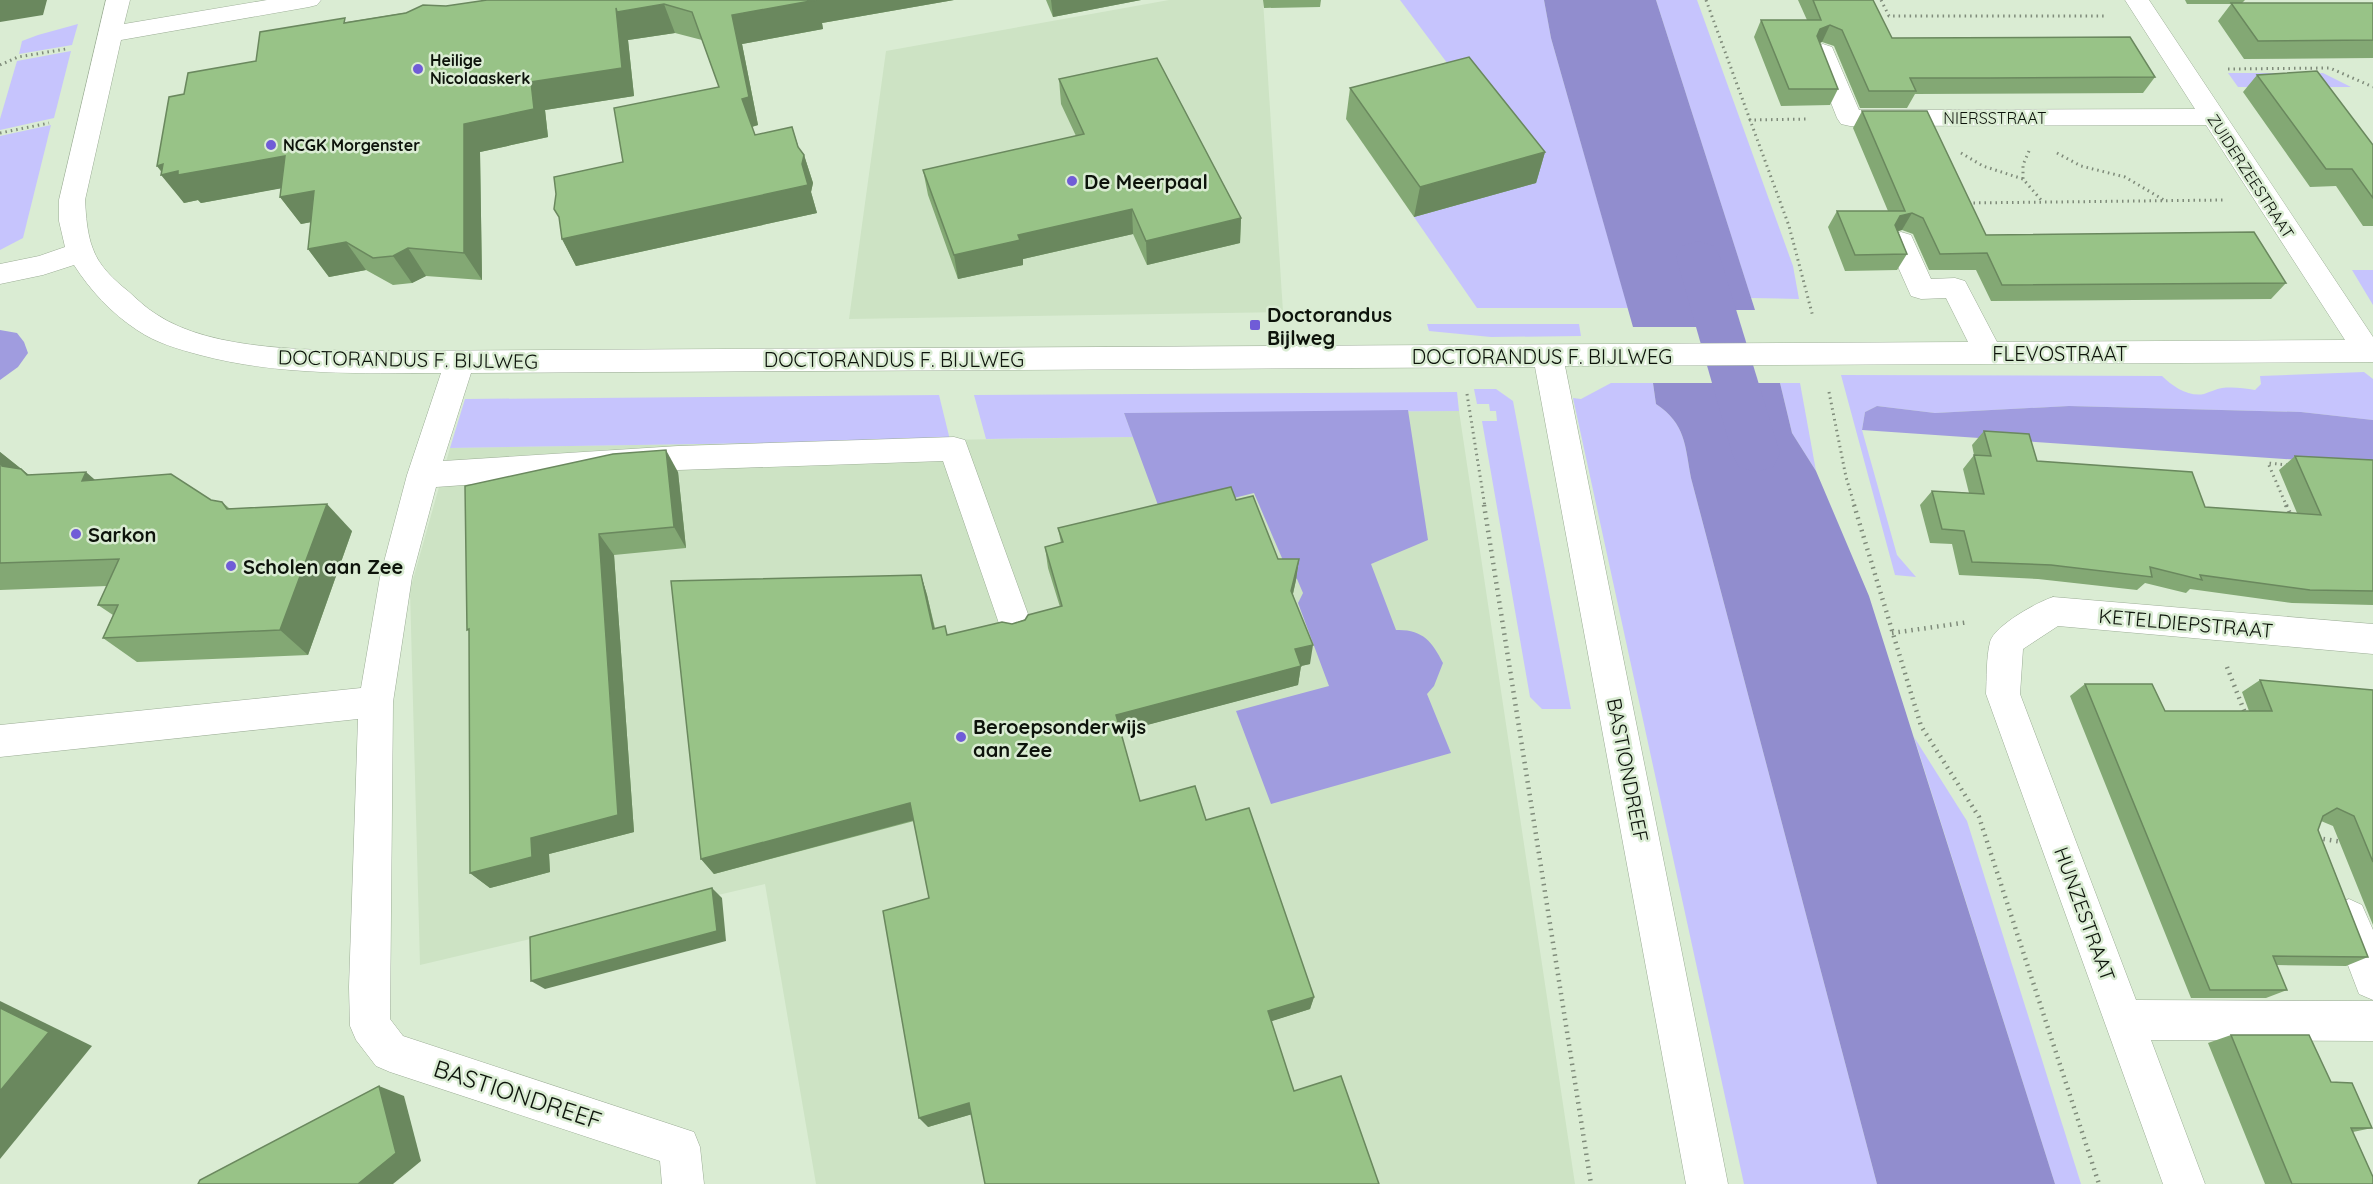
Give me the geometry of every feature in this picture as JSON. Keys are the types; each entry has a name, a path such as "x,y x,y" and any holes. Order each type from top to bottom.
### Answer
{"street":[{"name":"DOCTORANDUS F. BIJLWEG","path":"118,0 72,200 73,221 80,252 101,284 146,322 175,337 224,351 319,361 1746,355"},
{"path":"109,38 309,0"},
{"name":"ZUIDERZEESTRAAT","path":"2142,8 2267,200 2370,351"},
{"path":"1823,52 1851,118"},
{"name":"NIERSSTRAAT","path":"1851,118 2212,117"},
{"path":"1901,242 1921,289 1956,288 1989,354"},
{"path":"0,274 43,265 80,252"},
{"name":"FLEVOSTRAAT","path":"1746,355 2370,351"},
{"name":"BASTIONDREEF","path":"1554,356 1707,1184"},
{"path":"0,741 376,702 396,577 423,475 460,360"},
{"path":"423,475 678,458 954,449 1016,628"},
{"name":"KETELDIEPSTRAAT","path":"2007,642 2053,611 2373,639"},
{"name":"HUNZESTRAAT","path":"2007,642 2003,694 2184,1184"},
{"name":"BASTIONDREEF","path":"376,702 370,1026 390,1052 678,1147 683,1184"},
{"path":"2335,882 2373,981"},
{"path":"2124,1020 2373,1021"}],"path":[{"path":"1706,0 1789,226 1821,355 1846,477 1921,726 1979,818 2099,1184"},
{"path":"1881,0 1889,16"},
{"path":"1878,16 2142,8"},
{"path":"0,65 18,57 109,38"},
{"path":"2182,69 2330,68 2373,87"},
{"path":"0,133 91,114"},
{"path":"1749,120 1851,118"},
{"path":"1923,118 1936,146 1960,153 1977,154"},
{"path":"2023,179 2023,165 2032,145"},
{"path":"2052,151 2080,166 2125,177 2165,201"},
{"path":"1960,153 1992,171 2023,179 2043,202"},
{"path":"1962,207 1964,203 2267,200"},
{"path":"1461,357 1591,1184"},
{"path":"2292,465 2268,463 2296,528"},
{"path":"2212,625 2249,724"},
{"path":"2309,837 2353,844"}],"shaded area":[{"name":"De Meerpaal","path":"1169,0 1263,0 1283,312 849,319 886,51"},
{"path":"1400,0 1544,0 1551,38 1628,308 1477,308 1414,217 1536,182"},
{"path":"1544,0 1656,0 1755,310 1724,310 1729,327 1633,327 1551,38"},
{"path":"1656,0 1697,0 1793,266 1799,299 1751,298"},
{"path":"78,24 72,45 19,54 22,41"},
{"path":"71,51 54,118 0,130 0,119 17,61"},
{"path":"2228,73 2323,73 2351,87 2238,87"},
{"path":"51,125 23,238 0,250 0,136"},
{"path":"2352,270 2373,270 2373,305"},
{"path":"1427,324 1579,324 1581,336 1491,337 1429,331"},
{"path":"0,330 17,333 28,353 18,367 0,380"},
{"path":"2364,372 2373,379 2373,420 2301,412 2069,406 1935,413 1877,406 1865,412 1862,430 1897,555 1916,577 1895,575 1841,375 2162,376 2182,390 2198,395 2222,388 2255,390 2261,384 2260,376"},
{"path":"1611,383 1653,383 1656,404 1673,420 1682,436 1691,478 1877,1184 1744,1184 1573,398 1581,399"},
{"path":"1653,383 1780,383 1792,433 1816,471 1869,596 2055,1184 1877,1184 1691,478 1685,446 1679,428 1656,404"},
{"path":"1780,383 1800,383 1816,471 1792,433"},
{"path":"1474,389 1496,389 1513,401 1571,709 1542,709 1530,697 1482,421 1497,421 1496,411 1490,411 1489,404 1477,404"},
{"path":"1457,392 1459,411 1124,413 1133,437 986,439 974,395"},
{"path":"939,395 950,440 450,448 465,399"},
{"path":"1877,406 1935,413 2069,406 2301,412 2373,420 2373,465 1862,430 1865,412"},
{"path":"1408,410 1428,540 1371,564 1396,630 1413,632 1425,638 1435,648 1443,663 1434,686 1427,694 1451,753 1271,804 1236,711 1329,686 1298,603 1303,593 1297,579 1288,572 1254,493 1162,516 1124,413"},
{"name":"Beroepsonderwijs aan Zee","path":"1459,411 1575,1184 816,1184 765,884 420,965 410,590 450,448 1132,437 1124,413"},
{"path":"1914,737 1967,821 2081,1184 2055,1184"}],"building":[{"path":"487,0 816,0 732,15 749,97 742,99 755,135 792,127 798,147 804,155 802,164 808,185 562,239 559,217 554,209 556,194 554,177 623,162 614,108 719,87 692,12 664,4 617,12 616,8 622,68 531,82 534,109 464,124 464,253 408,248 393,256 373,258 346,242 308,249 314,191 280,197 285,156 178,175 178,171 161,175 163,164 157,166 169,97 184,94 188,73 256,61 260,32 345,18 344,23 406,13 423,5 446,6"},
{"path":"1813,0 1873,0 1892,38 2130,37 2155,77 1910,78 1916,91 1869,91 1842,30 1830,25 1820,29 1817,36 1838,89 1789,89 1761,20 1821,20"},
{"path":"2231,3 2373,3 2373,40 2258,41"},
{"path":"1469,57 1545,152 1420,187 1350,88"},
{"path":"1157,58 1241,218 1146,241 1132,209 1018,235 1020,240 954,255 923,170 1084,134 1059,79"},
{"path":"2317,71 2373,145 2373,198 2352,169 2326,169 2257,75"},
{"path":"1862,111 1927,111 1986,235 2254,232 2286,283 2002,285 1987,253 1940,254 1923,218 1912,213 1900,216 1895,225 1907,254 1855,255 1837,211 1905,211"},
{"path":"1984,431 2029,434 2037,461 2192,472 2205,507 2321,515 2295,456 2373,460 2373,591 2310,590 2200,575 2202,580 2150,567 2152,577 2051,565 1972,562 1964,531 1942,529 1932,491 1984,494 1974,455 1991,456"},
{"path":"666,450 674,527 599,534 618,815 531,838 532,857 470,873 469,629 467,630 465,486 613,454"},
{"path":"0,460 2,466 21,469 27,475 86,472 82,481 171,474 211,500 222,502 227,509 327,504 280,630 103,638 118,605 98,605 119,559 0,563"},
{"path":"1231,487 1236,500 1253,496 1278,559 1299,559 1291,591 1313,645 1295,649 1301,666 1116,715 1140,801 1195,786 1206,820 1249,808 1314,997 1268,1011 1294,1091 1341,1076 1379,1184 985,1184 969,1103 919,1118 883,911 929,898 910,803 701,859 671,581 921,575 933,629 945,626 947,635 1002,622 1012,624 1025,620 1028,615 1062,606 1045,547 1063,542 1058,528"},
{"path":"2260,680 2373,690 2373,862 2354,816 2337,808 2323,816 2318,830 2368,957 2273,956 2287,990 2210,990 2085,684 2152,684 2165,711 2272,711"},
{"path":"712,888 717,931 531,981 530,937"},
{"path":"0,1008 49,1032 0,1091"},
{"path":"2231,1035 2309,1035 2331,1082 2352,1083 2372,1128 2351,1128 2373,1177 2373,1184 2292,1184"},
{"path":"379,1086 396,1153 358,1184 198,1184 200,1180"}],"waterway":[{"path":"1698,257 1756,453"}],"place":[{"name":"Heilige Nicolaaskerk","path":"418,69"},
{"name":"NCGK Morgenster","path":"271,145"},
{"name":"De Meerpaal","path":"1072,181"},
{"name":"Doctorandus Bijlweg","path":"1255,325"},
{"name":"Sarkon","path":"76,534"},
{"name":"Scholen aan Zee","path":"231,566"},
{"name":"Beroepsonderwijs aan Zee","path":"961,737"}]}
